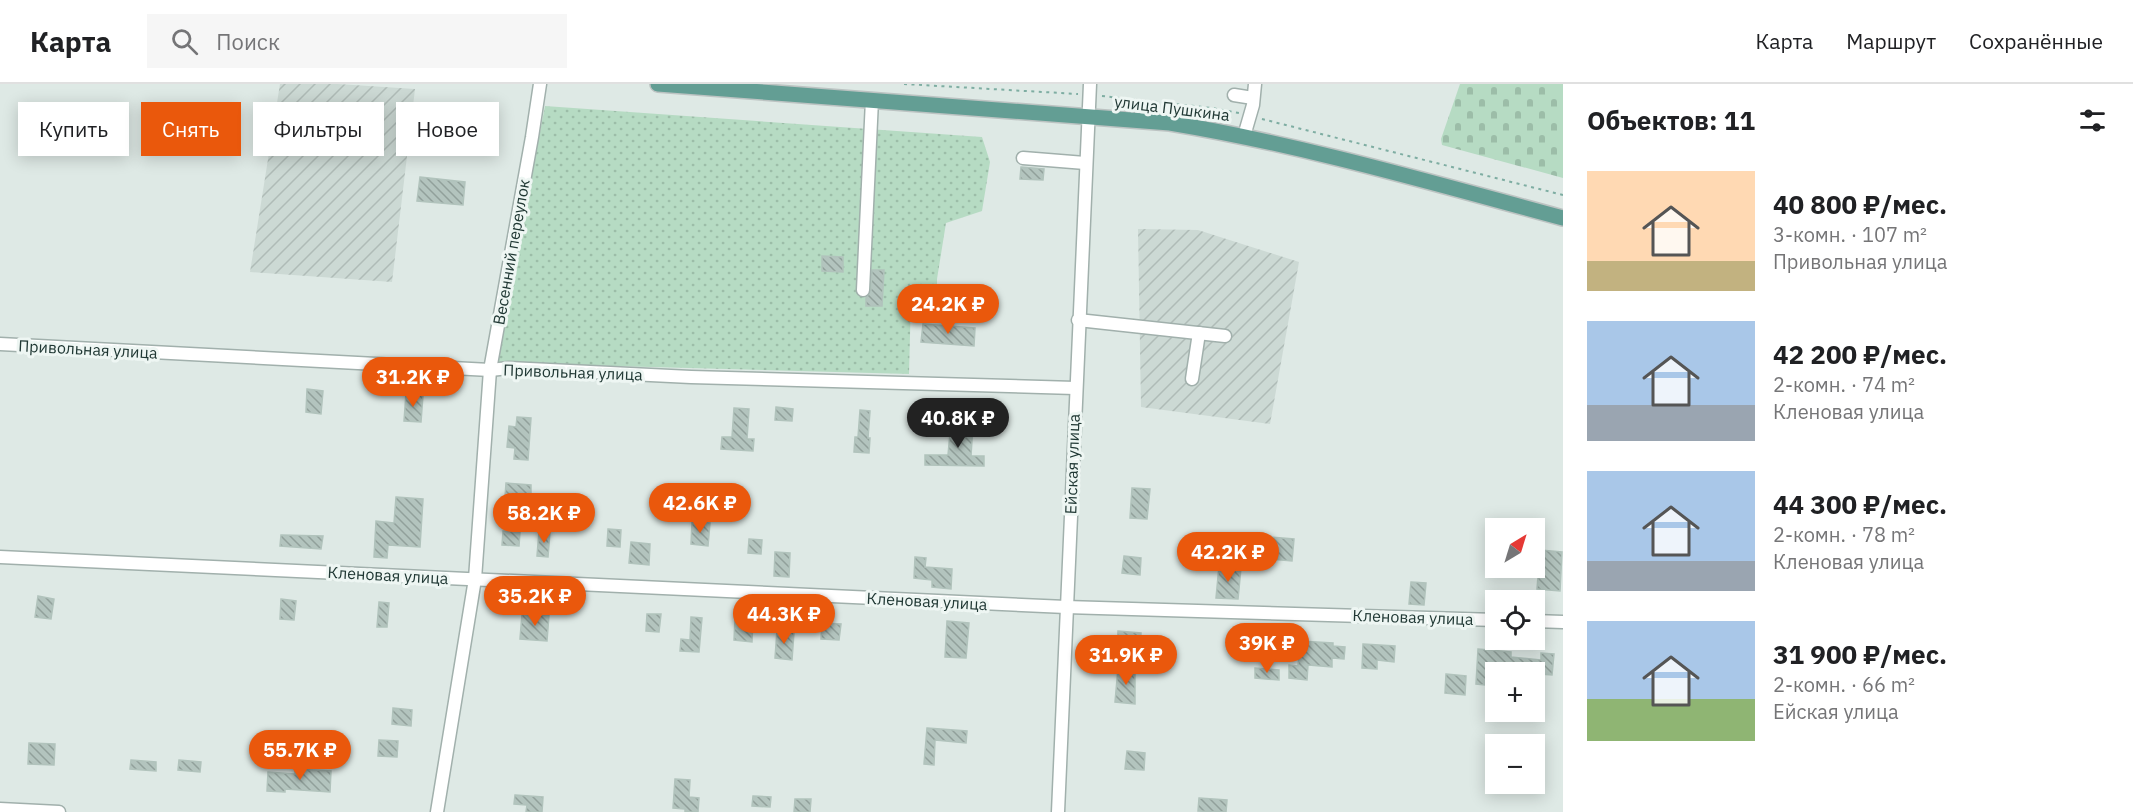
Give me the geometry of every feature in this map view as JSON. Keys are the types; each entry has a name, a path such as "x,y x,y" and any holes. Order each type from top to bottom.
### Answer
{"main road":[{"name":"улица Пушкина","path":"658,84 1170,123 1244,136 1419,179 1563,218"}],"street":[{"name":"Весенний переулок","path":"437,812 475,579 490,370 540,84"},
{"name":"Ейская улица","path":"1058,812 1090,84"},
{"path":"1244,136 1255,84"},
{"path":"1234,95 1253,98"},
{"path":"863,290 872,100"},
{"path":"1023,158 1085,163"},
{"path":"1078,320 1225,336"},
{"path":"1192,379 1199,333"},
{"name":"Привольная улица","path":"0,344 490,370 509,368 702,378 1075,388"},
{"name":"Кленовая улица","path":"0,557 1066,607 1485,620"},
{"path":"1545,621 1563,622"},
{"path":"0,809 59,812"}],"shaded area":[{"path":"280,84 338,84 415,89 413,102 396,102 396,156 407,156 392,282 250,272 269,156 384,156 384,102 277,102"},
{"path":"1138,229 1198,230 1299,262 1270,424 1141,407"}],"green space":[{"path":"1460,84 1563,84 1563,178 1442,145 1441,139"},
{"path":"545,106 982,137 990,162 982,211 946,223 937,279 937,299 911,298 909,374 500,363 496,358"}],"building":[{"path":"1021,167 1044,169 1043,180 1020,179"},
{"path":"420,177 465,182 463,205 417,201"},
{"path":"822,256 843,257 843,272 822,271"},
{"path":"872,270 884,270 882,306 866,306 866,298 871,290"},
{"path":"923,324 975,328 974,346 921,342"},
{"path":"307,389 323,391 321,414 306,412"},
{"path":"406,393 423,395 421,422 404,421"},
{"path":"776,407 793,409 792,421 775,420"},
{"path":"734,408 749,409 747,439 754,439 753,451 721,449 722,437 732,437"},
{"path":"860,410 870,411 869,453 854,452 855,437 858,437"},
{"path":"517,417 531,418 528,460 514,459 515,448 507,447 509,426 516,427"},
{"path":"951,422 973,424 971,456 984,456 984,466 925,465 925,455 948,455"},
{"path":"506,483 531,485 531,499 505,497"},
{"path":"1132,488 1150,489 1147,519 1130,518"},
{"path":"396,497 423,499 420,547 388,545 387,558 374,557 376,521 394,523"},
{"path":"692,522 710,523 708,546 691,544"},
{"path":"608,529 621,530 620,547 607,546"},
{"path":"503,531 520,532 519,546 502,545"},
{"path":"539,531 550,532 548,557 537,556"},
{"path":"281,535 323,536 321,549 280,546"},
{"path":"1270,537 1294,539 1292,561 1269,559"},
{"path":"749,539 762,540 761,554 748,553"},
{"path":"631,542 650,544 649,565 629,563"},
{"path":"1545,550 1562,552 1560,591 1537,589 1538,578 1545,578"},
{"path":"775,552 790,553 789,577 774,576"},
{"path":"1124,556 1141,558 1140,575 1122,573"},
{"path":"915,557 926,558 925,567 952,569 951,589 932,587 932,580 914,578"},
{"path":"1219,566 1241,568 1238,599 1216,598"},
{"path":"1411,582 1426,583 1424,605 1409,604"},
{"path":"38,596 54,599 51,619 35,617"},
{"path":"281,599 296,601 294,620 280,619"},
{"path":"379,602 389,603 387,627 377,627"},
{"path":"522,614 549,615 547,641 520,639"},
{"path":"647,614 661,614 659,632 646,631"},
{"path":"691,617 702,618 699,652 680,651 681,639 690,640"},
{"path":"735,618 753,619 752,642 734,640"},
{"path":"947,621 969,623 966,658 945,657"},
{"path":"822,623 841,624 839,640 821,639"},
{"path":"777,630 794,632 792,660 775,658"},
{"path":"1118,631 1141,633 1140,652 1117,650"},
{"path":"1300,641 1333,643 1333,646 1345,647 1344,659 1332,658 1332,667 1308,665 1307,680 1289,678 1289,665 1298,666"},
{"path":"1363,644 1395,646 1394,662 1377,660 1377,669 1362,668"},
{"path":"1478,649 1511,652 1511,657 1541,660 1541,653 1554,654 1552,675 1545,674 1545,662 1485,662 1485,685 1476,684"},
{"path":"1118,668 1135,669 1135,704 1115,702"},
{"path":"1255,668 1279,670 1279,680 1255,678"},
{"path":"1446,674 1466,676 1465,695 1445,693"},
{"path":"393,708 412,710 411,726 392,724"},
{"path":"927,728 967,731 966,743 935,740 934,765 924,764"},
{"path":"379,740 398,741 397,757 378,756"},
{"path":"29,743 55,744 54,765 28,764"},
{"path":"1127,751 1145,753 1144,770 1125,769"},
{"path":"131,760 156,762 156,771 130,769"},
{"path":"179,760 201,762 200,772 178,770"},
{"path":"295,769 331,771 330,792 285,789 285,792 267,791 268,772 295,774"},
{"path":"675,779 690,780 689,797 699,798 698,812 685,812 685,809 673,808"},
{"path":"515,795 543,797 542,812 526,812 527,805 514,804"},
{"path":"753,796 771,797 770,807 752,806"},
{"path":"1199,798 1227,800 1226,812 1198,811"},
{"path":"795,799 811,799 810,812 794,812"}]}
